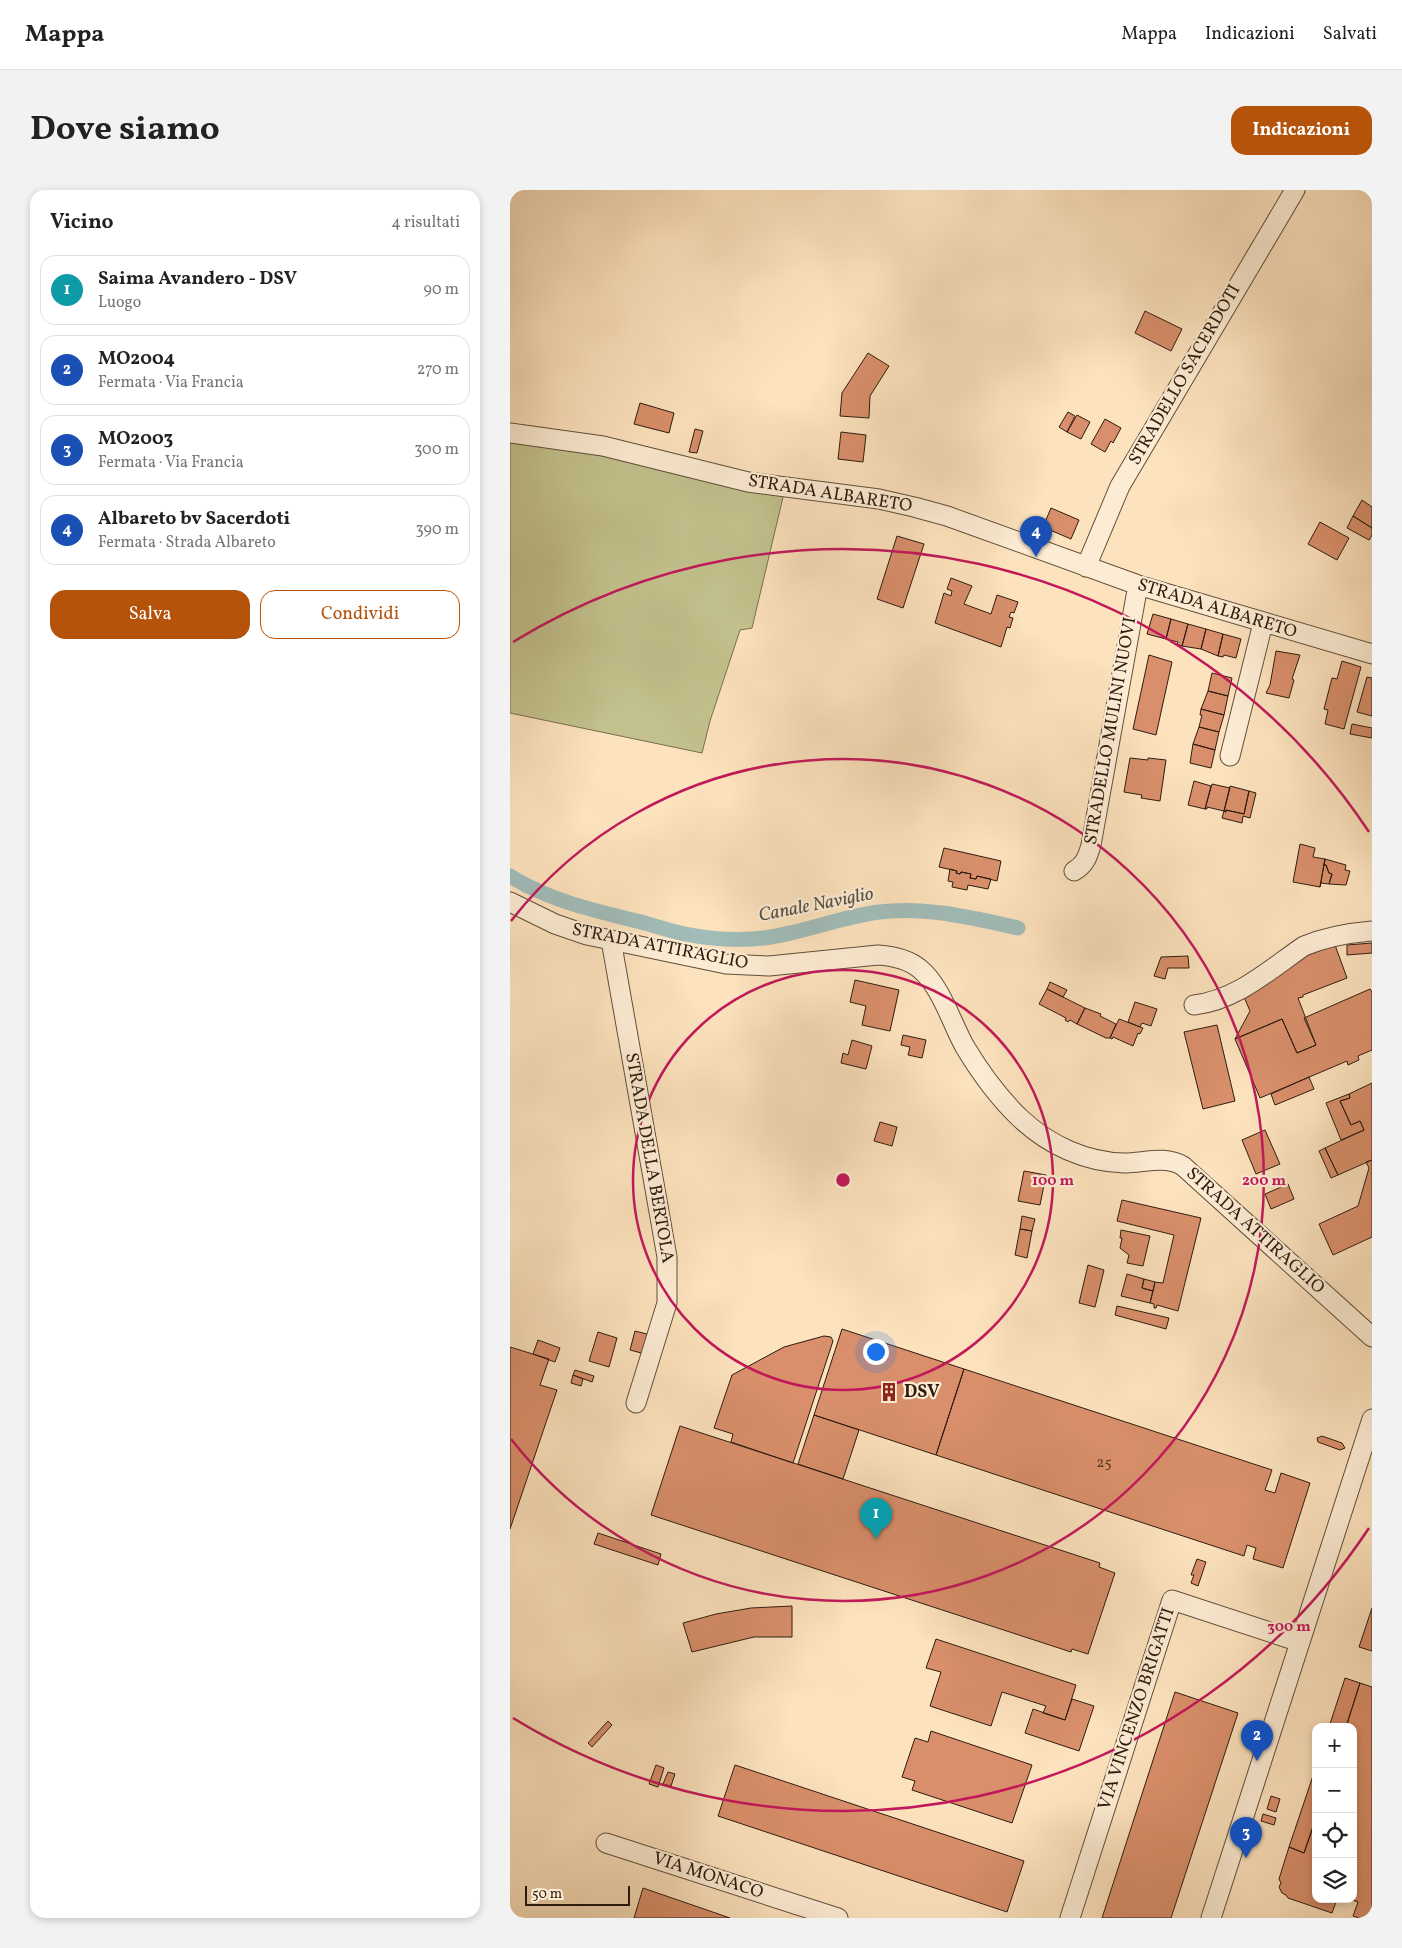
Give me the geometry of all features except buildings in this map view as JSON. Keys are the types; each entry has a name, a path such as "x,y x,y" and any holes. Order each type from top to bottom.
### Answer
{"street":[{"name":"STRADELLO SACERDOTI","path":"1086,567 1120,486 1295,190"},
{"name":"STRADA ALBARETO","path":"510,433 603,446 748,482 879,499 914,507 956,519 1138,585 1372,654"},
{"name":"STRADELLO MULINI NUOVI","path":"1074,870 1083,865 1091,845 1138,585"},
{"path":"1230,756 1263,623"},
{"name":"STRADA ATTIRAGLIO","path":"510,902 555,924 610,940 742,966 769,966 866,955 890,956 912,963 930,979 966,1048 994,1088 1020,1118 1044,1138 1078,1154 1100,1160 1125,1163 1168,1159 1183,1166 1372,1337"},
{"path":"1194,1006 1208,1004 1233,995 1304,946 1340,935 1372,931"},
{"name":"STRADA DELLA BERTOLA","path":"610,940 668,1257 667,1303 636,1403"},
{"path":"1211,1918 1372,1419"},
{"name":"VIA VINCENZO BRIGATTI","path":"1070,1918 1172,1600 1300,1642"},
{"name":"VIA MONACO","path":"606,1843 838,1918"}],"shaded area":[{"path":"510,442 608,454 784,493 752,628 740,630 710,721 702,753 510,713"}],"waterway":[{"name":"Canale Naviglio","path":"510,876 557,899 679,933 714,938 745,939 779,936 864,914 896,911 949,914 1018,928"}],"place":[{"name":"Albareto bv Sacerdoti","path":"1036,557"},
{"name":"DSV","path":"889,1392"},
{"name":"Saima Avandero - DSV","path":"876,1539"},
{"name":"MO2004","path":"1257,1761"},
{"name":"MO2003","path":"1246,1858"}]}
